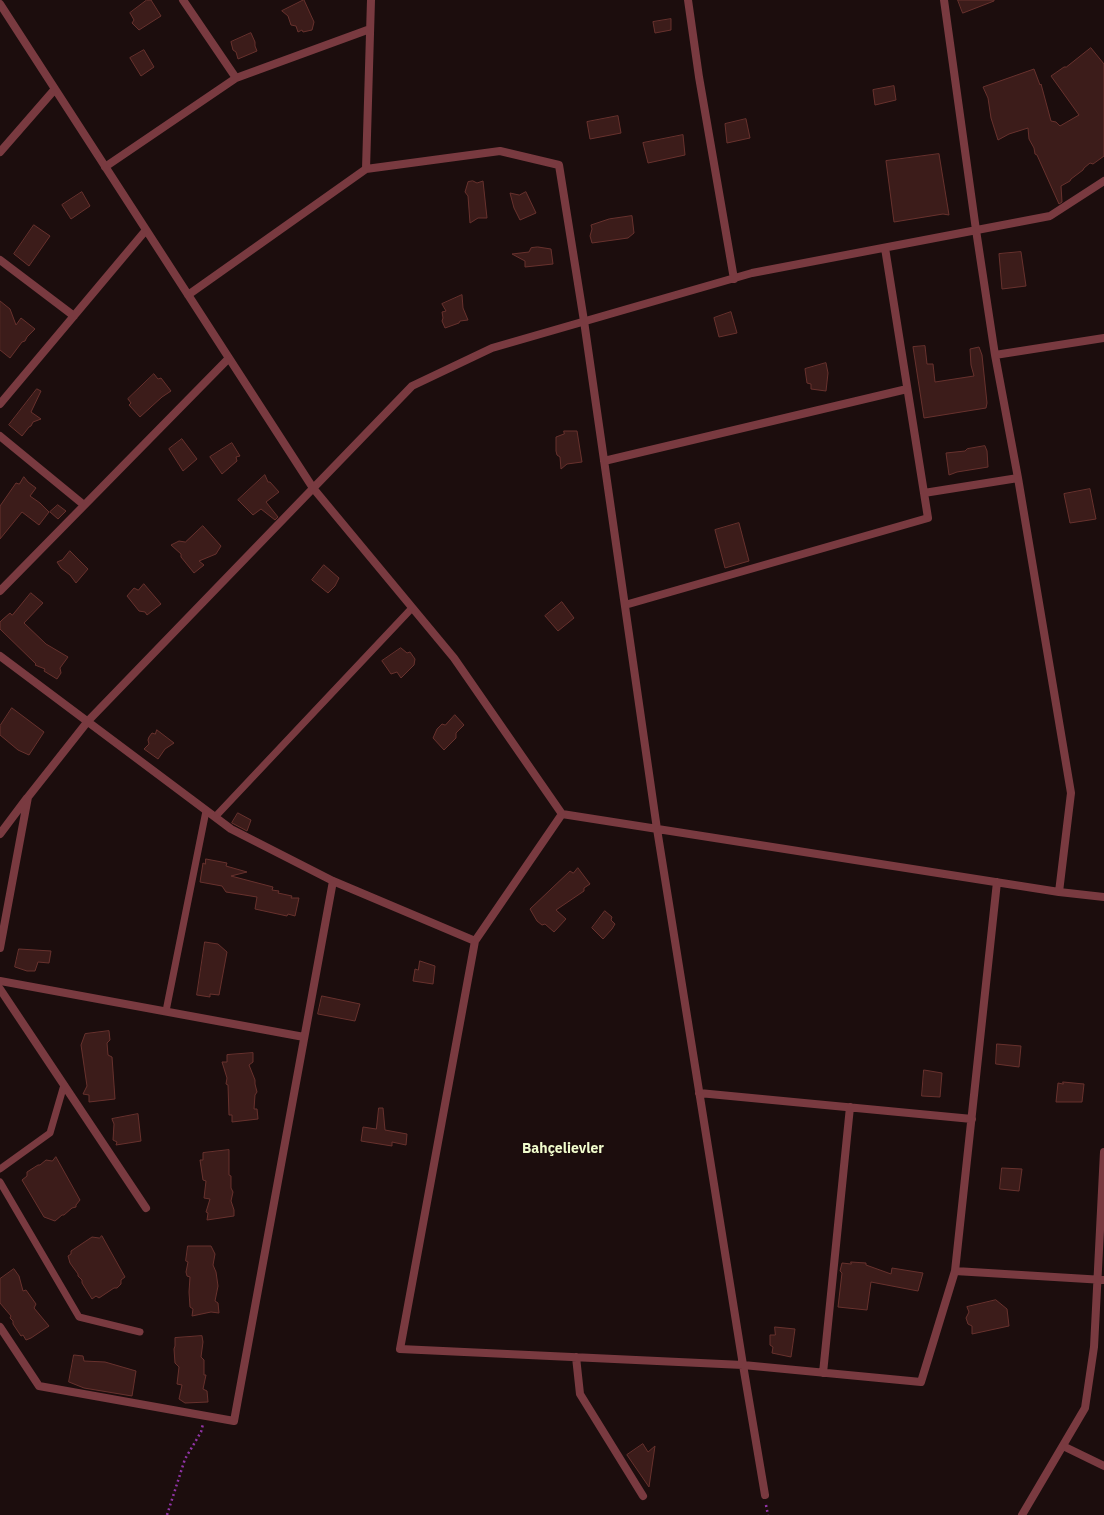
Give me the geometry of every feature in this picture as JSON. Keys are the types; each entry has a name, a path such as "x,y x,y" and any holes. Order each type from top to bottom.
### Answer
{"street":[{"path":"183,0 236,78"},
{"path":"366,169 371,0"},
{"path":"688,0 699,77 734,279"},
{"path":"944,0 995,355 1018,478 1071,793 1059,892"},
{"path":"0,4 313,488 454,658 562,814 1059,892 1104,897"},
{"path":"105,167 236,78 370,29"},
{"path":"0,152 55,89"},
{"path":"188,295 366,169 500,151 559,165 584,321 657,829 765,1495"},
{"path":"0,834 88,721 412,386 492,348 752,273 1050,216 1104,181"},
{"path":"0,404 146,230"},
{"path":"625,605 928,518 885,248"},
{"path":"0,260 74,316"},
{"path":"995,355 1104,338"},
{"path":"0,591 229,358"},
{"path":"604,461 907,389"},
{"path":"0,436 84,505"},
{"path":"924,493 1018,478"},
{"path":"0,656 231,829 333,881 476,941"},
{"path":"0,948 28,797"},
{"path":"562,814 476,941 400,1350 743,1365 921,1382 955,1270 997,882"},
{"path":"0,1327 39,1386 234,1422 333,881"},
{"path":"0,981 304,1037"},
{"path":"0,989 146,1208"},
{"path":"699,1093 972,1119"},
{"path":"823,1373 850,1107"},
{"path":"1022,1515 1085,1408 1094,1347 1100,1280 1104,1152"},
{"path":"955,1270 1100,1280"},
{"path":"576,1357 580,1394 643,1496"},
{"path":"1063,1446 1104,1466"}],"lane":[{"path":"215,817 412,608"},
{"path":"166,1012 206,811"},
{"path":"0,1169 50,1133 64,1085"},
{"path":"0,1182 79,1317 140,1332"}],"path":[{"path":"167,1515 185,1459 201,1432 204,1416"}],"building":[{"path":"147,0 151,0 161,16 139,30 132,23 134,20 130,13"},
{"path":"304,0 314,22 312,30 303,32 302,30 298,32 296,26 291,25 288,16 282,11"},
{"path":"958,0 994,0 994,1 963,13"},
{"path":"671,19 671,30 655,33 653,22"},
{"path":"251,33 257,51 238,59 231,42"},
{"path":"1091,48 1104,64 1104,156 1093,164 1090,163 1070,181 1061,186 1062,202 1059,204 1037,155 1035,154 1034,148 1029,139 1028,128 1009,134 998,140 991,118 988,98 983,87 1034,69 1040,85 1041,84 1051,121 1056,122 1060,126 1079,115 1051,76 1066,67"},
{"path":"144,50 154,67 141,76 130,58"},
{"path":"894,86 896,100 875,105 873,90"},
{"path":"618,116 621,133 590,139 587,122"},
{"path":"746,119 750,138 727,143 725,124"},
{"path":"683,135 685,155 648,163 643,143"},
{"path":"939,154 949,215 943,214 894,222 886,161"},
{"path":"473,181 477,183 483,181 487,218 478,218 470,223 468,196 465,192 468,182"},
{"path":"82,192 90,206 71,219 62,205"},
{"path":"526,192 536,213 520,220 514,208 510,193 519,195"},
{"path":"632,216 634,233 628,238 592,243 590,236 592,229 591,225 609,219"},
{"path":"34,225 50,236 29,266 14,254"},
{"path":"538,247 551,249 553,264 525,267 525,261 512,254 529,252 531,248"},
{"path":"1021,252 1026,286 1002,289 999,254"},
{"path":"462,295 463,308 468,320 460,321 459,323 445,328 442,321 442,312 446,311 442,304"},
{"path":"0,301 10,309 16,325 21,318 35,329 25,341 22,342 10,358 0,350"},
{"path":"731,312 737,333 719,337 714,318"},
{"path":"925,346 927,364 933,364 935,382 974,376 971,365 970,349 979,347 982,355 987,403 986,408 924,418 913,347"},
{"path":"826,363 828,373 826,391 811,389 811,384 807,383 805,369"},
{"path":"154,374 158,379 161,378 171,391 140,417 129,405 131,403 128,399"},
{"path":"37,389 41,391 31,412 41,419 33,422 22,436 9,425"},
{"path":"564,431 577,431 582,462 567,464 561,469 560,457 557,455 556,451 556,437 564,434"},
{"path":"182,439 197,459 183,471 169,449"},
{"path":"232,443 240,456 236,457 237,461 222,474 210,457"},
{"path":"985,446 987,451 988,467 957,472 949,475 946,453 965,451 967,449"},
{"path":"265,475 268,482 270,482 279,492 266,502 278,517 275,520 261,509 253,515 238,500"},
{"path":"24,477 36,488 30,496 49,512 39,525 22,512 0,539 0,506 16,483 19,484"},
{"path":"1090,489 1096,519 1070,523 1064,494"},
{"path":"58,505 66,511 58,519 50,512"},
{"path":"739,523 749,561 725,568 715,530"},
{"path":"203,526 221,546 216,554 199,561 204,565 194,573 181,557 181,554 171,545 179,541 185,542"},
{"path":"70,551 88,569 76,583 57,562 62,560"},
{"path":"324,565 339,578 335,586 328,593 312,580"},
{"path":"144,584 161,604 147,615 145,612 139,611 127,596 134,588 138,590"},
{"path":"31,593 43,603 24,623 46,644 68,657 60,668 61,673 57,679 44,671 45,669 35,665 36,664 0,629 0,622 10,613 12,615"},
{"path":"562,602 574,618 558,631 545,616"},
{"path":"401,648 407,653 410,652 415,659 414,665 401,678 397,672 391,674 382,661"},
{"path":"12,708 44,732 29,755 18,750 0,735 0,726"},
{"path":"455,715 464,725 456,733 456,738 444,750 433,738 437,729 442,724 445,725"},
{"path":"157,730 174,743 165,749 158,759 144,749 149,744 149,737 152,733 155,734"},
{"path":"238,813 251,820 247,831 232,823"},
{"path":"206,859 227,863 226,866 247,872 231,876 273,887 272,890 292,896 291,898 299,898 295,916 288,914 287,916 255,909 257,897 226,892 222,886 200,882 203,863 205,864"},
{"path":"578,868 590,884 584,888 584,891 556,910 566,919 554,932 545,924 542,925 537,921 530,909 570,871 573,873"},
{"path":"605,911 612,917 611,920 615,924 603,939 592,928"},
{"path":"205,942 218,944 227,952 219,995 210,994 210,997 197,995"},
{"path":"19,949 51,951 49,963 38,962 35,971 27,971 15,967"},
{"path":"420,961 435,966 433,984 413,981 415,969 418,970"},
{"path":"322,996 360,1004 355,1021 318,1014"},
{"path":"109,1031 110,1040 107,1043 108,1055 112,1057 115,1099 89,1102 89,1095 83,1094 87,1086 81,1045 85,1034"},
{"path":"997,1044 1021,1046 1019,1067 996,1064"},
{"path":"253,1053 253,1062 249,1065 255,1080 257,1092 255,1095 254,1109 257,1109 258,1119 232,1122 232,1115 229,1115 228,1085 226,1084 227,1078 222,1062 227,1062 227,1055"},
{"path":"924,1070 942,1073 940,1097 922,1096"},
{"path":"1063,1082 1084,1084 1082,1102 1056,1102 1058,1083 1063,1084"},
{"path":"379,1108 383,1108 385,1130 407,1134 406,1145 392,1142 392,1146 361,1141 363,1127 376,1129"},
{"path":"138,1114 141,1141 116,1145 117,1142 113,1140 114,1124 112,1119"},
{"path":"229,1150 229,1175 231,1176 231,1188 233,1192 231,1201 234,1216 207,1220 208,1213 206,1212 210,1199 204,1198 206,1181 203,1180 200,1160 203,1160 203,1153"},
{"path":"56,1157 80,1200 76,1207 72,1208 55,1221 44,1217 22,1180 27,1176 27,1172 46,1160 52,1161"},
{"path":"1002,1168 1022,1169 1019,1191 1000,1189"},
{"path":"102,1236 125,1277 121,1280 121,1284 117,1288 114,1288 99,1298 96,1296 92,1299 82,1283 82,1280 70,1263 68,1256 71,1254 71,1251 92,1237 99,1238"},
{"path":"188,1246 211,1246 215,1254 213,1265 216,1272 218,1286 215,1301 218,1303 219,1313 211,1312 192,1316 193,1309 190,1307 189,1292 190,1277 187,1276 186,1272 188,1262 186,1261"},
{"path":"851,1262 866,1263 866,1265 891,1274 892,1268 923,1273 918,1291 871,1282 867,1310 838,1307 842,1273 840,1271 842,1263 851,1264"},
{"path":"14,1269 19,1276 23,1291 26,1290 36,1304 34,1308 49,1326 26,1340 23,1335 21,1336 10,1318 11,1316 0,1303 0,1279"},
{"path":"996,1300 1007,1309 1009,1326 972,1334 972,1326 968,1324 966,1318 969,1312 967,1307"},
{"path":"775,1327 795,1329 791,1357 772,1353 773,1347 770,1345 770,1335 775,1335"},
{"path":"202,1336 203,1342 201,1357 204,1360 204,1375 206,1375 203,1389 207,1391 208,1402 185,1403 179,1399 182,1385 177,1384 179,1367 175,1363 175,1338"},
{"path":"74,1355 83,1356 84,1361 105,1362 136,1371 132,1396 84,1388 69,1382"},
{"path":"643,1444 648,1452 655,1446 649,1487 627,1455"}],"district":[{"name":"Bahçelievler","path":"563,1149"}]}
